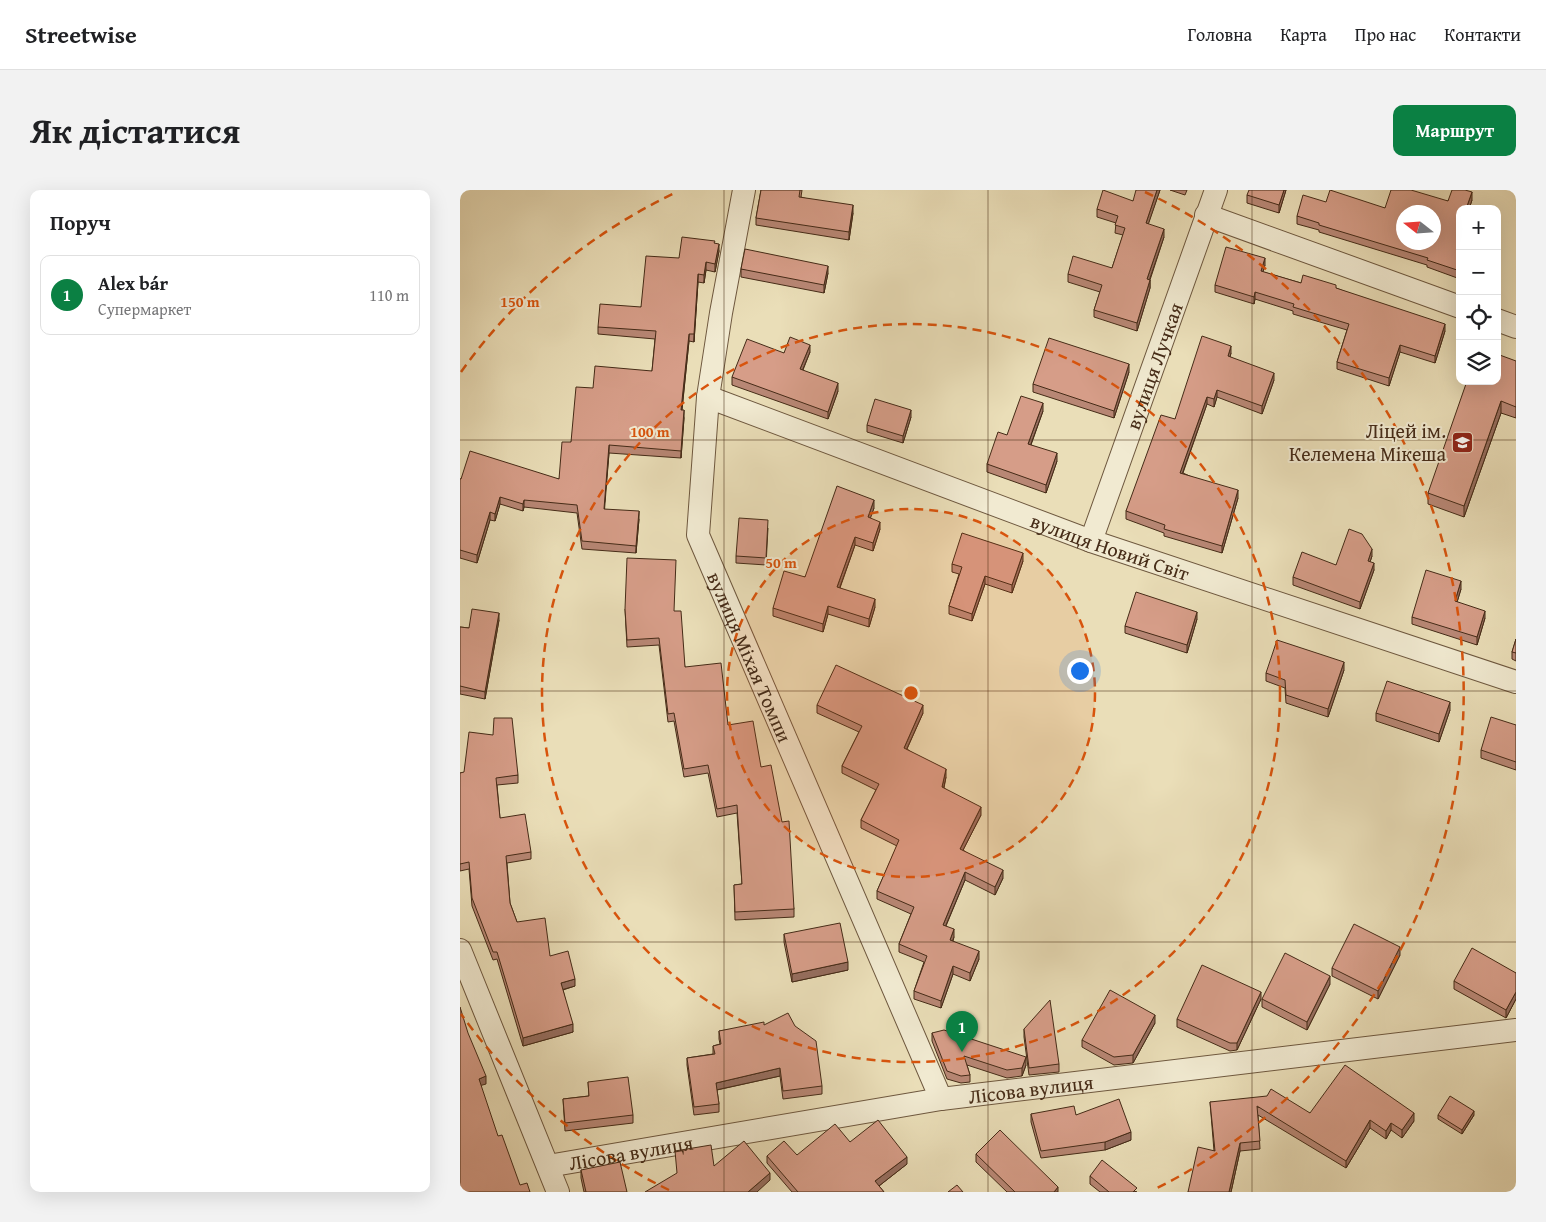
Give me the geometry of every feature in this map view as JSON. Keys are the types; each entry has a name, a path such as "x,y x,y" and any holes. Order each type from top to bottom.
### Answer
{"street":[{"name":"вулиця Міхая Томпи","path":"744,190 721,313 708,397 698,535 941,1100"},
{"name":"вулиця Лучкая","path":"1091,541 1216,190"},
{"path":"1206,216 1456,306"},
{"path":"1501,321 1516,327"},
{"name":"вулиця Новий Світ","path":"708,397 1091,541 1516,682"},
{"path":"460,950 558,1192"},
{"name":"Лісова вулиця","path":"548,1166 941,1100 1516,1030"}],"building":[{"path":"761,190 800,190 799,197 853,205 849,232 756,218"},
{"path":"1103,190 1133,201 1136,190 1157,190 1146,223 1164,229 1147,279 1150,280 1137,323 1094,310 1102,285 1068,274 1073,256 1112,268 1125,228 1115,225 1118,216 1097,209"},
{"path":"1249,190 1284,190 1279,205 1247,195"},
{"path":"1330,190 1385,208 1391,190 1411,190 1448,201 1452,190 1472,192 1467,205 1456,205 1456,270 1402,250 1441,250 1441,205 1396,205 1396,248 1319,225 1319,223 1297,216 1303,195 1326,202"},
{"path":"682,237 715,241 714,243 719,244 715,264 706,262 704,275 698,274 694,334 689,334 681,410 684,410 681,451 609,445 604,509 639,511 636,546 582,541 577,505 524,500 523,504 500,497 495,514 490,512 477,555 460,550 460,479 470,451 559,479 562,442 571,442 576,387 593,388 595,366 652,371 656,331 598,327 600,304 641,307 646,256 679,258"},
{"path":"1226,247 1265,258 1261,271 1301,283 1303,275 1336,285 1336,288 1445,324 1435,356 1400,345 1389,378 1337,362 1349,324 1293,307 1294,304 1255,292 1254,297 1215,285"},
{"path":"745,249 828,266 824,285 741,269"},
{"path":"1202,336 1231,346 1228,356 1274,373 1262,406 1217,390 1214,399 1207,397 1180,473 1238,490 1222,546 1164,529 1165,525 1126,511 1161,415 1175,419"},
{"path":"790,337 810,345 800,369 838,383 828,412 732,377 747,339 784,353"},
{"path":"1049,338 1129,364 1114,411 1033,384"},
{"path":"1501,355 1516,361 1516,407 1501,401 1464,506 1428,493 1466,385 1501,385"},
{"path":"1021,396 1043,403 1028,444 1057,453 1046,485 987,464 998,432 1007,435"},
{"path":"875,399 911,410 903,436 867,425"},
{"path":"837,486 874,500 868,517 880,522 873,543 855,537 837,587 875,599 869,619 828,606 823,624 773,608 784,571 805,577"},
{"path":"739,518 768,520 766,558 736,556"},
{"path":"1349,529 1362,534 1372,549 1368,561 1374,563 1360,602 1293,577 1302,552 1336,565"},
{"path":"962,533 1023,553 1012,585 985,576 972,614 949,606 962,567 952,564"},
{"path":"627,558 676,560 674,611 681,611 685,667 721,663 728,725 753,721 761,767 771,765 782,822 789,821 794,909 735,912 734,885 742,884 737,805 717,809 708,765 684,769 674,713 668,714 659,638 627,640 625,609"},
{"path":"1426,570 1461,581 1455,601 1485,611 1477,637 1412,617"},
{"path":"1136,592 1197,612 1187,645 1125,626"},
{"path":"472,609 499,613 485,692 460,686 460,627 469,628"},
{"path":"1516,639 1516,653 1512,652"},
{"path":"1277,640 1344,662 1328,709 1286,695 1285,680 1266,673"},
{"path":"836,665 923,705 904,748 946,769 942,787 981,807 960,849 1003,870 995,887 965,872 943,925 954,929 950,940 979,951 970,973 953,966 941,1001 914,991 927,956 899,944 914,907 877,891 899,840 861,820 879,784 842,766 862,726 817,705"},
{"path":"1387,681 1450,702 1439,734 1376,713"},
{"path":"1491,717 1516,725 1516,762 1481,750"},
{"path":"494,718 512,718 518,775 496,778 500,818 525,814 531,852 506,856 510,903 517,922 545,918 550,956 568,951 575,979 561,983 573,1024 523,1038 497,952 493,952 472,898 469,862 460,864 460,773 464,772 469,732 493,735"},
{"path":"840,923 848,962 792,974 784,934"},
{"path":"1354,924 1400,947 1378,991 1332,968"},
{"path":"1472,948 1516,973 1516,992 1506,1010 1454,981"},
{"path":"1285,953 1330,976 1307,1022 1262,999"},
{"path":"1202,965 1261,992 1237,1043 1230,1043 1177,1019"},
{"path":"1110,990 1155,1015 1133,1055 1114,1057 1082,1040"},
{"path":"1050,1000 1059,1064 1029,1068 1024,1029"},
{"path":"460,1007 468,1033 486,1076 479,1079 498,1136 502,1135 520,1185 527,1183 530,1192 460,1192"},
{"path":"788,1013 795,1026 816,1041 822,1086 783,1091 780,1068 716,1083 719,1104 694,1107 687,1058 715,1054 713,1046 721,1044 719,1031 764,1022 764,1025"},
{"path":"944,1030 1026,1057 1022,1068 1007,1070 964,1056 970,1075 961,1076 947,1071 932,1033"},
{"path":"1345,1065 1414,1113 1402,1130 1391,1123 1386,1131 1370,1120 1346,1161 1257,1106 1260,1141 1240,1143 1229,1192 1188,1192 1198,1147 1215,1151 1210,1102 1267,1096 1271,1089 1310,1113"},
{"path":"628,1077 633,1115 565,1123 563,1099 589,1096 588,1082"},
{"path":"1450,1096 1474,1111 1462,1130 1438,1115"},
{"path":"1119,1099 1131,1132 1105,1142 1041,1151 1031,1114 1074,1106 1076,1115"},
{"path":"878,1120 907,1157 875,1181 884,1192 798,1192 767,1156 784,1141 797,1155 835,1124 850,1142"},
{"path":"1000,1130 1058,1187 1054,1192 1015,1192 976,1154"},
{"path":"744,1141 770,1173 748,1192 645,1192 677,1173 675,1151 711,1145 714,1166"},
{"path":"1102,1160 1137,1188 1133,1192 1109,1192 1090,1176"},
{"path":"620,1162 627,1192 586,1192 581,1170"},
{"path":"957,1185 963,1192 948,1192"}],"place":[{"name":"Ліцей ім. Келемена Мікеша","path":"1462,442"},
{"name":"Alex bár","path":"962,1052"}]}
